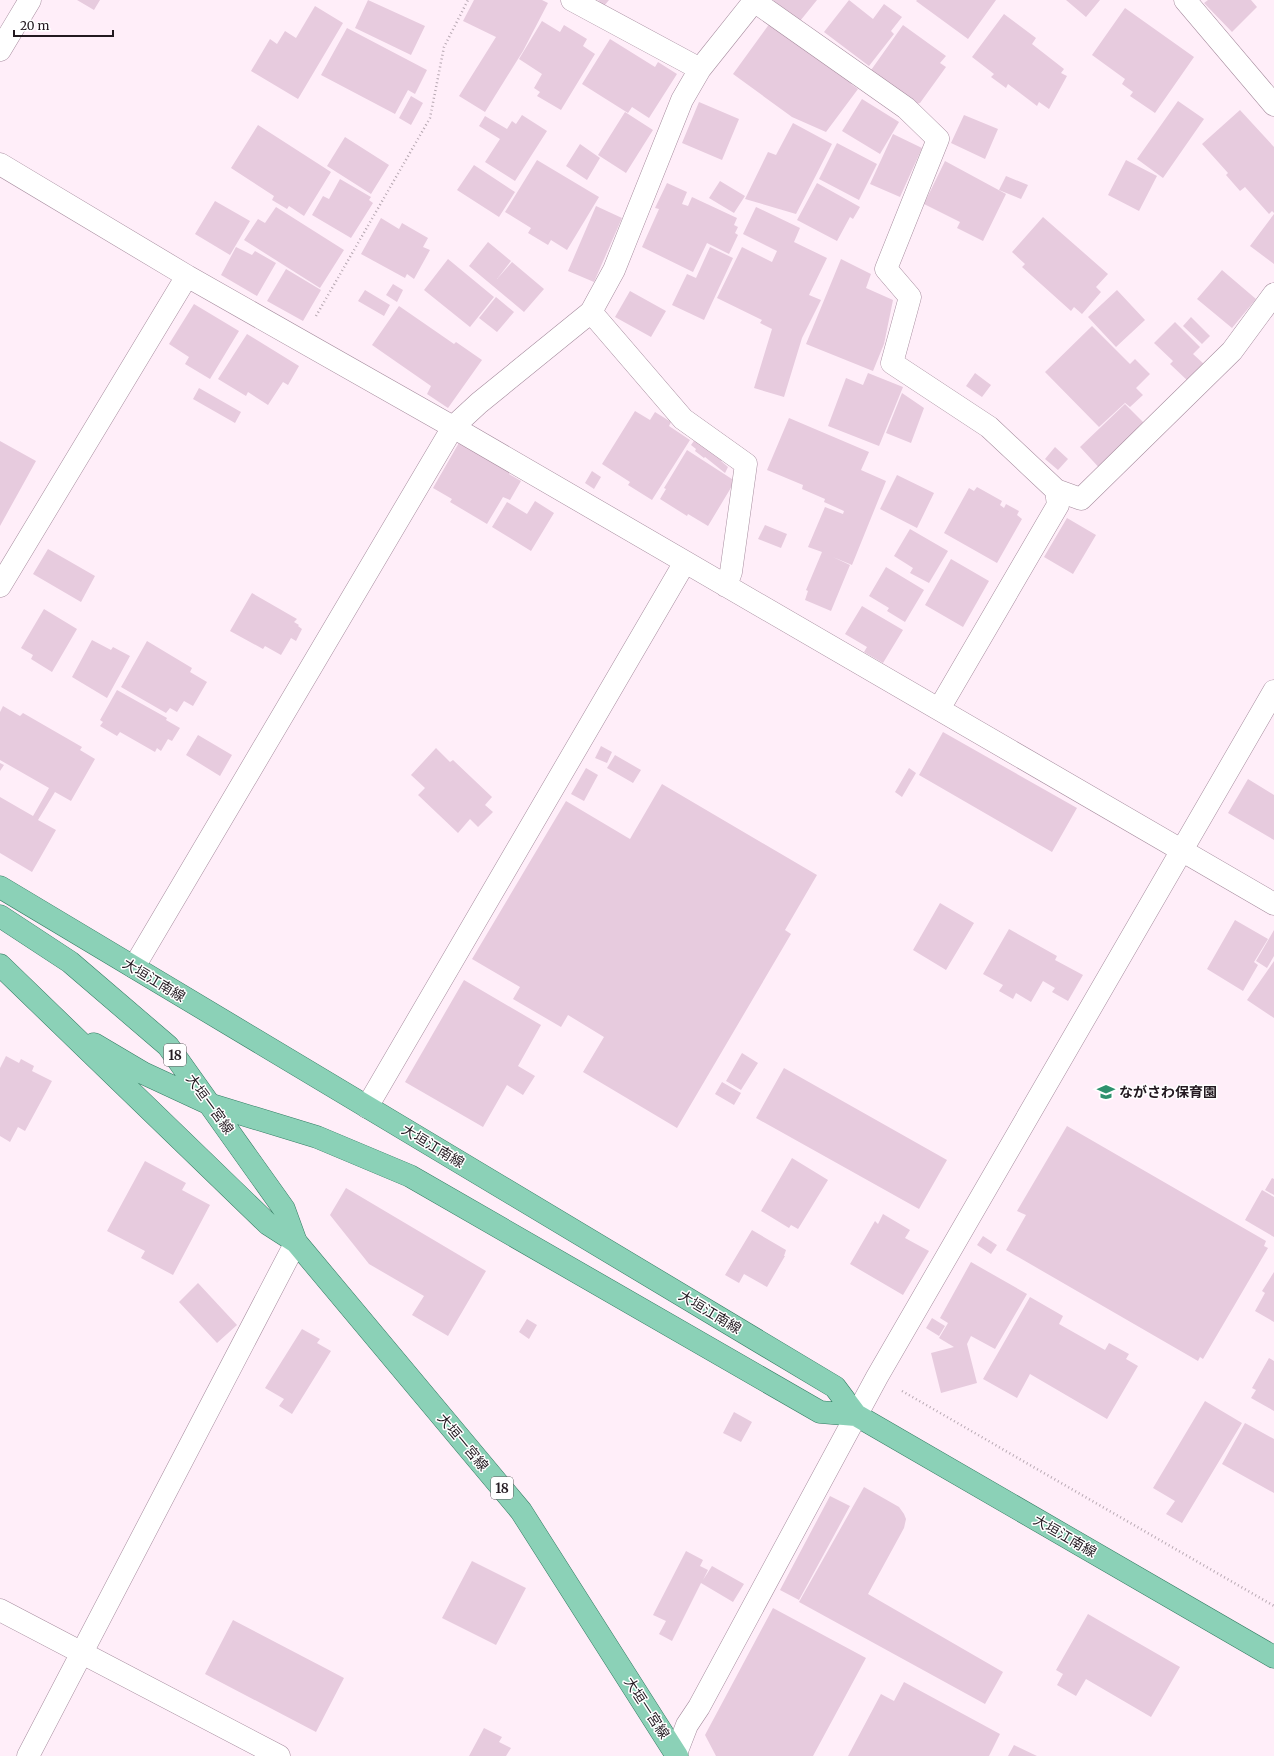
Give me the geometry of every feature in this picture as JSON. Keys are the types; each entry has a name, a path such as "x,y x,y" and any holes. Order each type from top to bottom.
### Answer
{"main road":[{"name":"大垣江南線","path":"0,887 835,1387 856,1415 1274,1657"},
{"name":"大垣一宮線","path":"0,916 70,962 168,1046 212,1105 284,1209 296,1242"},
{"name":"大垣一宮線","path":"0,965 268,1224 296,1242 521,1511 676,1755"},
{"name":"大垣江南線","path":"62,1024 143,1073 212,1105 317,1137 410,1176 820,1412 856,1415"}],"street":[{"path":"0,50 30,0"},
{"path":"572,0 700,69"},
{"path":"134,967 453,427 485,398 591,312 614,270 682,100 700,69 755,0 906,108 938,139 886,269 910,297 892,363 989,427 1056,490 1081,500 1232,351 1274,294"},
{"path":"1185,0 1274,105"},
{"path":"0,164 187,276 453,427 1274,904"},
{"path":"0,586 187,276"},
{"path":"591,312 683,419 746,464 731,572 726,586"},
{"path":"939,709 1058,505 1056,490"},
{"path":"367,1107 685,562"},
{"path":"676,1755 687,1725 699,1707 856,1415 1274,690"},
{"path":"28,1756 296,1242"},
{"path":"0,1610 279,1756"}],"path":[{"path":"302,341 430,118 444,47 468,0"}],"building":[{"path":"77,0 100,0 94,10"},
{"path":"368,0 425,26 411,55 355,28"},
{"path":"474,0 542,0 548,3 523,51 485,112 459,96 496,37 463,21"},
{"path":"598,0 609,0 604,6"},
{"path":"774,0 817,0 796,26 768,6"},
{"path":"849,0 873,19 884,4 902,17 891,31 894,34 869,66 824,32"},
{"path":"996,0 968,39 916,1"},
{"path":"1066,0 1100,0 1086,17"},
{"path":"1208,0 1251,0 1257,7 1232,32 1204,3"},
{"path":"315,6 343,23 298,99 251,71 270,39 277,44 285,31 296,38"},
{"path":"1125,8 1194,57 1155,113 1130,96 1133,92 1122,84 1125,79 1092,55"},
{"path":"1004,14 1036,38 1032,44 1064,69 1061,73 1067,76 1049,109 1039,102 1037,106 1008,84 1006,88 991,77 994,74 972,57"},
{"path":"542,21 560,32 564,25 587,39 583,46 595,54 561,110 537,96 540,92 534,88 542,74 519,59"},
{"path":"770,23 852,83 851,84 858,89 826,132 792,117 733,74"},
{"path":"903,25 946,56 940,63 946,67 920,103 912,105 869,73"},
{"path":"347,28 427,70 415,94 408,90 395,114 321,75"},
{"path":"610,39 655,67 658,62 677,74 649,118 632,107 628,113 582,84"},
{"path":"411,96 423,103 411,125 399,118"},
{"path":"862,99 899,122 880,154 842,131"},
{"path":"1178,101 1204,119 1163,178 1137,159"},
{"path":"699,102 739,119 722,160 682,143"},
{"path":"1240,110 1274,147 1274,213 1272,211 1269,214 1245,187 1240,191 1226,175 1228,173 1202,144"},
{"path":"625,112 653,130 626,173 598,155"},
{"path":"522,115 547,131 515,181 485,162 500,139 479,126 485,116 507,129 512,121 516,124"},
{"path":"964,115 998,129 985,159 951,143"},
{"path":"793,123 832,144 796,214 745,199 768,152 776,155"},
{"path":"258,125 331,172 304,216 289,206 287,209 272,200 274,196 231,168"},
{"path":"893,134 922,148 900,197 870,184"},
{"path":"345,137 389,165 371,194 327,166"},
{"path":"837,143 877,164 859,200 819,179"},
{"path":"580,144 600,158 587,180 566,166"},
{"path":"537,160 599,197 567,250 551,240 548,245 528,233 531,228 505,212"},
{"path":"1126,160 1157,176 1139,211 1108,195"},
{"path":"945,161 1006,194 983,241 957,228 960,222 924,204"},
{"path":"474,165 515,192 499,217 457,190"},
{"path":"1006,176 1028,185 1021,199 999,190"},
{"path":"340,179 371,197 369,200 373,203 351,238 312,215 323,196 329,199"},
{"path":"720,181 745,196 734,213 709,198"},
{"path":"667,183 687,192 682,204 688,206 692,197 737,218 734,225 738,227 735,233 738,235 729,254 707,243 693,272 642,247 659,209 655,208"},
{"path":"817,183 860,207 853,219 850,217 837,241 797,220"},
{"path":"215,201 250,221 230,255 195,234"},
{"path":"596,206 622,218 594,282 568,271"},
{"path":"276,207 344,250 320,288 244,240 258,219 265,223"},
{"path":"756,207 800,228 794,242 827,258 809,295 821,300 802,338 784,397 754,388 772,329 760,323 762,320 717,298 742,247 772,262 777,251 743,234"},
{"path":"1274,214 1274,264 1250,246"},
{"path":"1043,217 1108,274 1096,287 1101,292 1082,314 1074,307 1071,311 1022,267 1025,264 1012,252"},
{"path":"381,218 399,229 402,223 428,238 423,247 430,250 414,279 407,274 405,278 361,254"},
{"path":"488,242 511,261 497,279 512,262 544,289 524,312 469,266"},
{"path":"236,247 252,255 255,251 276,263 257,296 221,275"},
{"path":"710,247 733,258 704,320 672,305 687,274 696,278"},
{"path":"448,259 494,297 470,327 424,290"},
{"path":"841,259 871,274 866,288 893,300 884,344 873,371 806,344"},
{"path":"286,269 321,290 303,321 267,301"},
{"path":"1222,270 1256,299 1232,328 1197,299"},
{"path":"393,284 403,290 397,302 386,295"},
{"path":"365,290 390,305 384,316 358,301"},
{"path":"1117,290 1145,320 1116,347 1088,317"},
{"path":"630,291 666,311 651,337 615,317"},
{"path":"496,297 514,312 497,332 479,318"},
{"path":"194,304 239,331 210,379 185,364 189,357 169,344"},
{"path":"399,306 454,344 456,342 482,360 448,408 427,394 431,386 372,345"},
{"path":"1191,317 1210,336 1202,344 1183,326"},
{"path":"1175,322 1200,347 1193,354 1205,365 1189,382 1170,364 1173,361 1154,343"},
{"path":"1092,326 1130,364 1135,359 1150,374 1136,388 1143,395 1130,407 1124,402 1125,403 1099,427 1045,372"},
{"path":"247,334 299,366 288,385 283,382 268,405 248,392 246,396 218,379"},
{"path":"868,373 903,387 879,446 828,426 846,378 863,385"},
{"path":"975,373 991,385 982,397 966,386"},
{"path":"199,388 241,412 235,423 193,399"},
{"path":"902,393 924,408 911,443 886,433"},
{"path":"1125,404 1150,429 1104,473 1080,447"},
{"path":"635,411 650,420 655,412 671,422 669,426 690,440 652,500 628,485 630,482 602,464"},
{"path":"789,418 869,452 861,470 886,481 852,565 833,557 850,565 831,611 805,600 808,591 806,590 822,552 808,547 825,507 843,514 844,511 824,502 825,499 802,489 803,485 767,470"},
{"path":"696,438 723,460 721,461 728,467 725,473 695,451 696,449 691,445"},
{"path":"0,441 36,461 0,526"},
{"path":"460,441 511,471 509,474 521,481 510,500 503,497 487,524 450,502 452,499 433,488"},
{"path":"1055,447 1068,459 1058,470 1045,459"},
{"path":"687,450 735,481 708,526 688,514 687,516 660,499 666,489 664,488"},
{"path":"592,471 601,477 594,489 585,483"},
{"path":"897,475 934,493 917,528 880,509"},
{"path":"977,487 1002,501 1000,505 1004,508 1006,504 1019,511 1017,515 1022,519 997,563 944,533 969,488 974,491"},
{"path":"535,501 554,513 531,551 492,527 507,502 527,514"},
{"path":"1067,518 1096,535 1073,574 1044,557"},
{"path":"765,525 787,534 781,548 758,539"},
{"path":"910,529 948,551 929,583 910,573 913,568 894,556"},
{"path":"48,549 95,576 81,602 33,574"},
{"path":"951,559 989,581 963,627 925,605"},
{"path":"886,567 924,590 905,622 887,611 889,608 869,596"},
{"path":"252,593 297,619 294,622 302,629 296,641 291,638 281,655 265,646 263,649 230,631"},
{"path":"862,606 903,630 883,663 864,652 867,647 845,634"},
{"path":"44,609 77,629 52,672 31,659 33,655 21,648"},
{"path":"92,640 111,650 113,647 130,656 107,698 72,677"},
{"path":"147,641 192,668 190,672 207,682 193,706 184,701 177,712 170,708 166,713 121,687"},
{"path":"117,690 167,718 166,720 180,728 172,741 168,739 161,751 157,748 155,752 120,732 117,736 100,726 103,722 100,720"},
{"path":"3,706 20,716 23,713 82,747 80,750 95,759 71,801 55,792 38,820 56,830 32,872 0,853 0,797 33,816 49,788 0,760 0,712"},
{"path":"943,732 1077,808 1052,852 919,775"},
{"path":"198,735 232,755 220,776 186,755"},
{"path":"601,746 612,752 607,763 595,758"},
{"path":"436,748 450,762 453,760 492,797 485,805 493,812 478,827 470,819 458,833 418,795 425,788 411,775"},
{"path":"615,755 641,770 633,783 607,768"},
{"path":"0,763 4,765 0,771"},
{"path":"586,768 598,775 584,801 571,794"},
{"path":"909,768 916,773 902,797 895,792"},
{"path":"1248,779 1274,795 1274,840 1228,813"},
{"path":"662,784 817,875 785,930 791,934 677,1128 583,1072 604,1037 568,1015 561,1027 513,999 520,987 472,959 566,801 630,839"},
{"path":"940,903 974,923 946,970 913,950"},
{"path":"1235,920 1268,939 1254,962 1258,965 1243,991 1207,969"},
{"path":"1009,929 1057,956 1055,960 1083,975 1068,1001 1052,992 1055,988 1043,981 1031,1002 1016,993 1013,999 999,991 1003,985 983,974"},
{"path":"1274,930 1274,956 1267,968 1256,961"},
{"path":"1274,961 1274,1018 1247,1000"},
{"path":"464,980 541,1025 518,1066 535,1076 523,1095 507,1085 483,1127 405,1082"},
{"path":"742,1053 758,1063 741,1090 726,1081"},
{"path":"6,1056 19,1063 21,1059 34,1066 32,1071 52,1081 25,1131 18,1127 10,1142 0,1136 0,1068"},
{"path":"784,1068 947,1160 919,1209 756,1118"},
{"path":"722,1082 741,1093 734,1105 715,1094"},
{"path":"1067,1126 1266,1241 1264,1246 1268,1248 1203,1359 1200,1357 1198,1361 1006,1250 1026,1215 1017,1211"},
{"path":"792,1158 828,1180 798,1229 791,1225 789,1228 761,1211"},
{"path":"145,1161 186,1183 182,1190 210,1205 173,1275 141,1258 145,1251 107,1231"},
{"path":"1272,1178 1274,1179 1274,1195 1265,1190"},
{"path":"346,1188 486,1271 448,1336 412,1315 424,1296 369,1264 330,1215"},
{"path":"1262,1190 1274,1197 1274,1237 1245,1220"},
{"path":"883,1214 910,1230 905,1238 929,1251 903,1295 850,1264 875,1221 878,1224"},
{"path":"752,1230 786,1250 785,1256 767,1287 744,1274 739,1283 725,1275"},
{"path":"983,1236 997,1245 991,1254 977,1245"},
{"path":"971,1262 1027,1294 995,1349 971,1336 967,1344 977,1383 941,1393 931,1353 954,1347 939,1338 948,1323 940,1318"},
{"path":"1274,1272 1274,1322 1255,1311 1265,1293 1262,1291"},
{"path":"198,1283 237,1325 217,1343 179,1302"},
{"path":"1030,1297 1063,1316 1059,1324 1105,1350 1109,1343 1129,1354 1126,1359 1138,1366 1107,1419 1030,1374 1017,1398 983,1379"},
{"path":"932,1318 945,1326 939,1336 926,1328"},
{"path":"527,1319 537,1325 529,1339 519,1332"},
{"path":"302,1329 320,1339 317,1343 331,1351 292,1414 279,1406 284,1399 265,1388"},
{"path":"1269,1358 1274,1361 1274,1411 1251,1398 1256,1390 1252,1388"},
{"path":"1205,1401 1242,1423 1182,1523 1166,1514 1175,1501 1153,1488"},
{"path":"734,1412 752,1422 741,1442 723,1433"},
{"path":"1245,1423 1274,1439 1274,1493 1222,1464"},
{"path":"864,1487 899,1507 906,1519 904,1528 868,1594 1003,1672 985,1704 799,1602"},
{"path":"830,1496 850,1506 799,1600 780,1590"},
{"path":"686,1551 703,1560 700,1566 708,1570 703,1580 712,1566 744,1584 733,1602 701,1583 672,1641 659,1634 666,1621 653,1615"},
{"path":"472,1561 526,1588 496,1645 442,1618"},
{"path":"773,1608 866,1658 813,1756 716,1756 705,1735"},
{"path":"1088,1614 1180,1667 1151,1717 1086,1679 1076,1696 1057,1685 1063,1674 1056,1670"},
{"path":"233,1620 344,1678 316,1732 205,1674"},
{"path":"904,1682 1000,1734 989,1756 848,1756 881,1694 894,1701"},
{"path":"484,1728 502,1737 499,1742 511,1748 506,1756 469,1756"},
{"path":"1014,1745 1037,1756 1008,1756"}],"place":[{"name":"ながさわ保育園","path":"1106,1092"}]}
